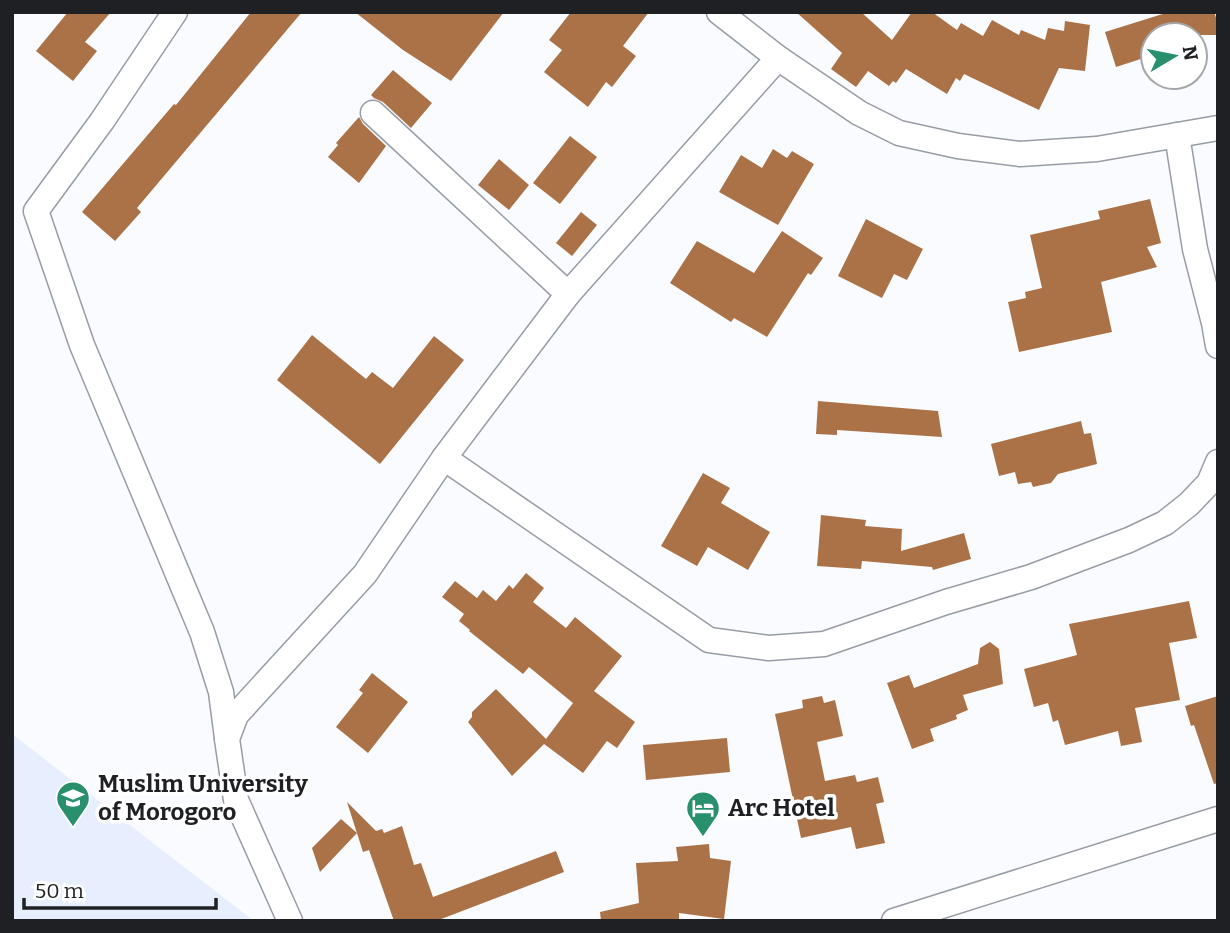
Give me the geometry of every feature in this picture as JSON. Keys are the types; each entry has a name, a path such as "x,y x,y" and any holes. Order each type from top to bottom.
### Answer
{"street":[{"path":"175,12 102,121 36,211 82,345 202,632 221,692 236,800 290,921"},
{"path":"719,12 778,58 859,113 899,133 958,146 1020,154 1097,149 1218,128"},
{"path":"227,739 236,715 365,574 444,458 568,294 778,58"},
{"path":"373,113 568,294"},
{"path":"1177,135 1195,249 1218,346"},
{"path":"444,458 709,640 769,648 824,645 946,602 1063,566 1165,523 1215,482"},
{"path":"894,921 1218,819"}],"shaded area":[{"name":"Muslim University of Morogoro","path":"12,734 254,921 12,921"}],"building":[{"path":"68,12 111,12 85,42 97,51 73,81 36,51"},
{"path":"251,12 302,12 137,208 141,212 115,241 82,212 174,104 176,105"},
{"path":"355,12 504,12 451,81 403,50"},
{"path":"571,12 649,12 623,46 636,56 612,87 606,82 588,107 544,72 562,50 549,40"},
{"path":"796,12 861,12 892,40 912,12 932,12 957,30 961,23 983,36 992,20 1019,35 1021,30 1045,40 1048,28 1064,31 1065,21 1090,25 1085,71 1059,68 1039,110 964,74 960,81 956,78 947,94 906,69 896,83 893,81 889,86 868,71 856,87 831,69 842,53"},
{"path":"1169,12 1214,12 1218,35 1209,35 1209,21 1140,21"},
{"path":"1139,21 1139,60 1116,67 1105,32"},
{"path":"393,70 432,103 411,128 383,102 371,95"},
{"path":"359,117 386,146 359,183 328,157 338,145 336,143"},
{"path":"570,136 597,157 560,204 533,183"},
{"path":"773,149 787,158 792,151 814,164 778,225 719,192 741,155 762,168"},
{"path":"499,159 529,185 509,210 478,185"},
{"path":"1150,199 1161,243 1147,247 1157,267 1101,282 1112,332 1019,352 1008,302 1026,298 1025,292 1042,288 1030,235 1100,219 1098,211"},
{"path":"581,212 597,225 572,256 556,243"},
{"path":"866,219 923,249 907,280 894,274 882,298 838,276"},
{"path":"782,231 823,258 811,275 808,273 767,337 734,318 731,322 670,283 697,241 754,273"},
{"path":"312,335 366,379 372,372 393,388 434,336 464,360 380,464 277,380"},
{"path":"818,401 938,411 942,437 837,430 837,435 816,434"},
{"path":"1081,421 1084,434 1091,433 1097,464 1058,474 1051,483 1033,487 1031,482 1018,484 1015,472 999,476 991,444"},
{"path":"703,473 730,488 721,503 770,532 748,570 708,547 697,566 661,546"},
{"path":"821,515 866,520 865,526 902,529 901,551 964,533 971,559 933,570 932,567 862,561 861,569 817,566"},
{"path":"526,573 544,588 533,602 566,628 575,617 622,656 594,691 635,722 617,748 607,741 583,773 544,744 512,776 468,722 472,712 496,689 546,739 573,703 529,667 523,674 469,631 459,621 464,614 442,597 455,581 477,598 483,590 496,601 509,585 513,589"},
{"path":"1189,601 1197,638 1169,643 1180,700 1135,708 1142,742 1121,746 1118,731 1065,745 1058,720 1053,722 1048,703 1034,707 1024,669 1077,655 1069,624"},
{"path":"990,642 999,649 1003,684 963,695 968,710 956,715 957,719 930,729 934,741 912,749 887,683 909,675 914,688 978,664 980,648"},
{"path":"372,673 408,702 368,753 336,727 363,693 359,690"},
{"path":"822,696 824,703 835,700 843,736 817,742 825,781 855,775 857,782 878,777 884,802 876,804 885,843 856,849 851,827 801,838 775,714 803,708 802,700"},
{"path":"1218,696 1218,783 1214,784 1185,706"},
{"path":"727,738 730,772 646,780 643,745"},
{"path":"347,802 376,831 382,829 384,833 402,826 414,865 421,863 433,897 556,851 564,872 436,921 394,921 369,850 363,852"},
{"path":"341,819 357,833 320,872 312,848"},
{"path":"709,844 710,858 731,861 724,919 679,913 679,921 601,921 600,912 639,903 636,863 678,861 676,847"}],"place":[{"name":"Muslim University of Morogoro","path":"73,828"},
{"name":"Arc Hotel","path":"703,838"}]}
